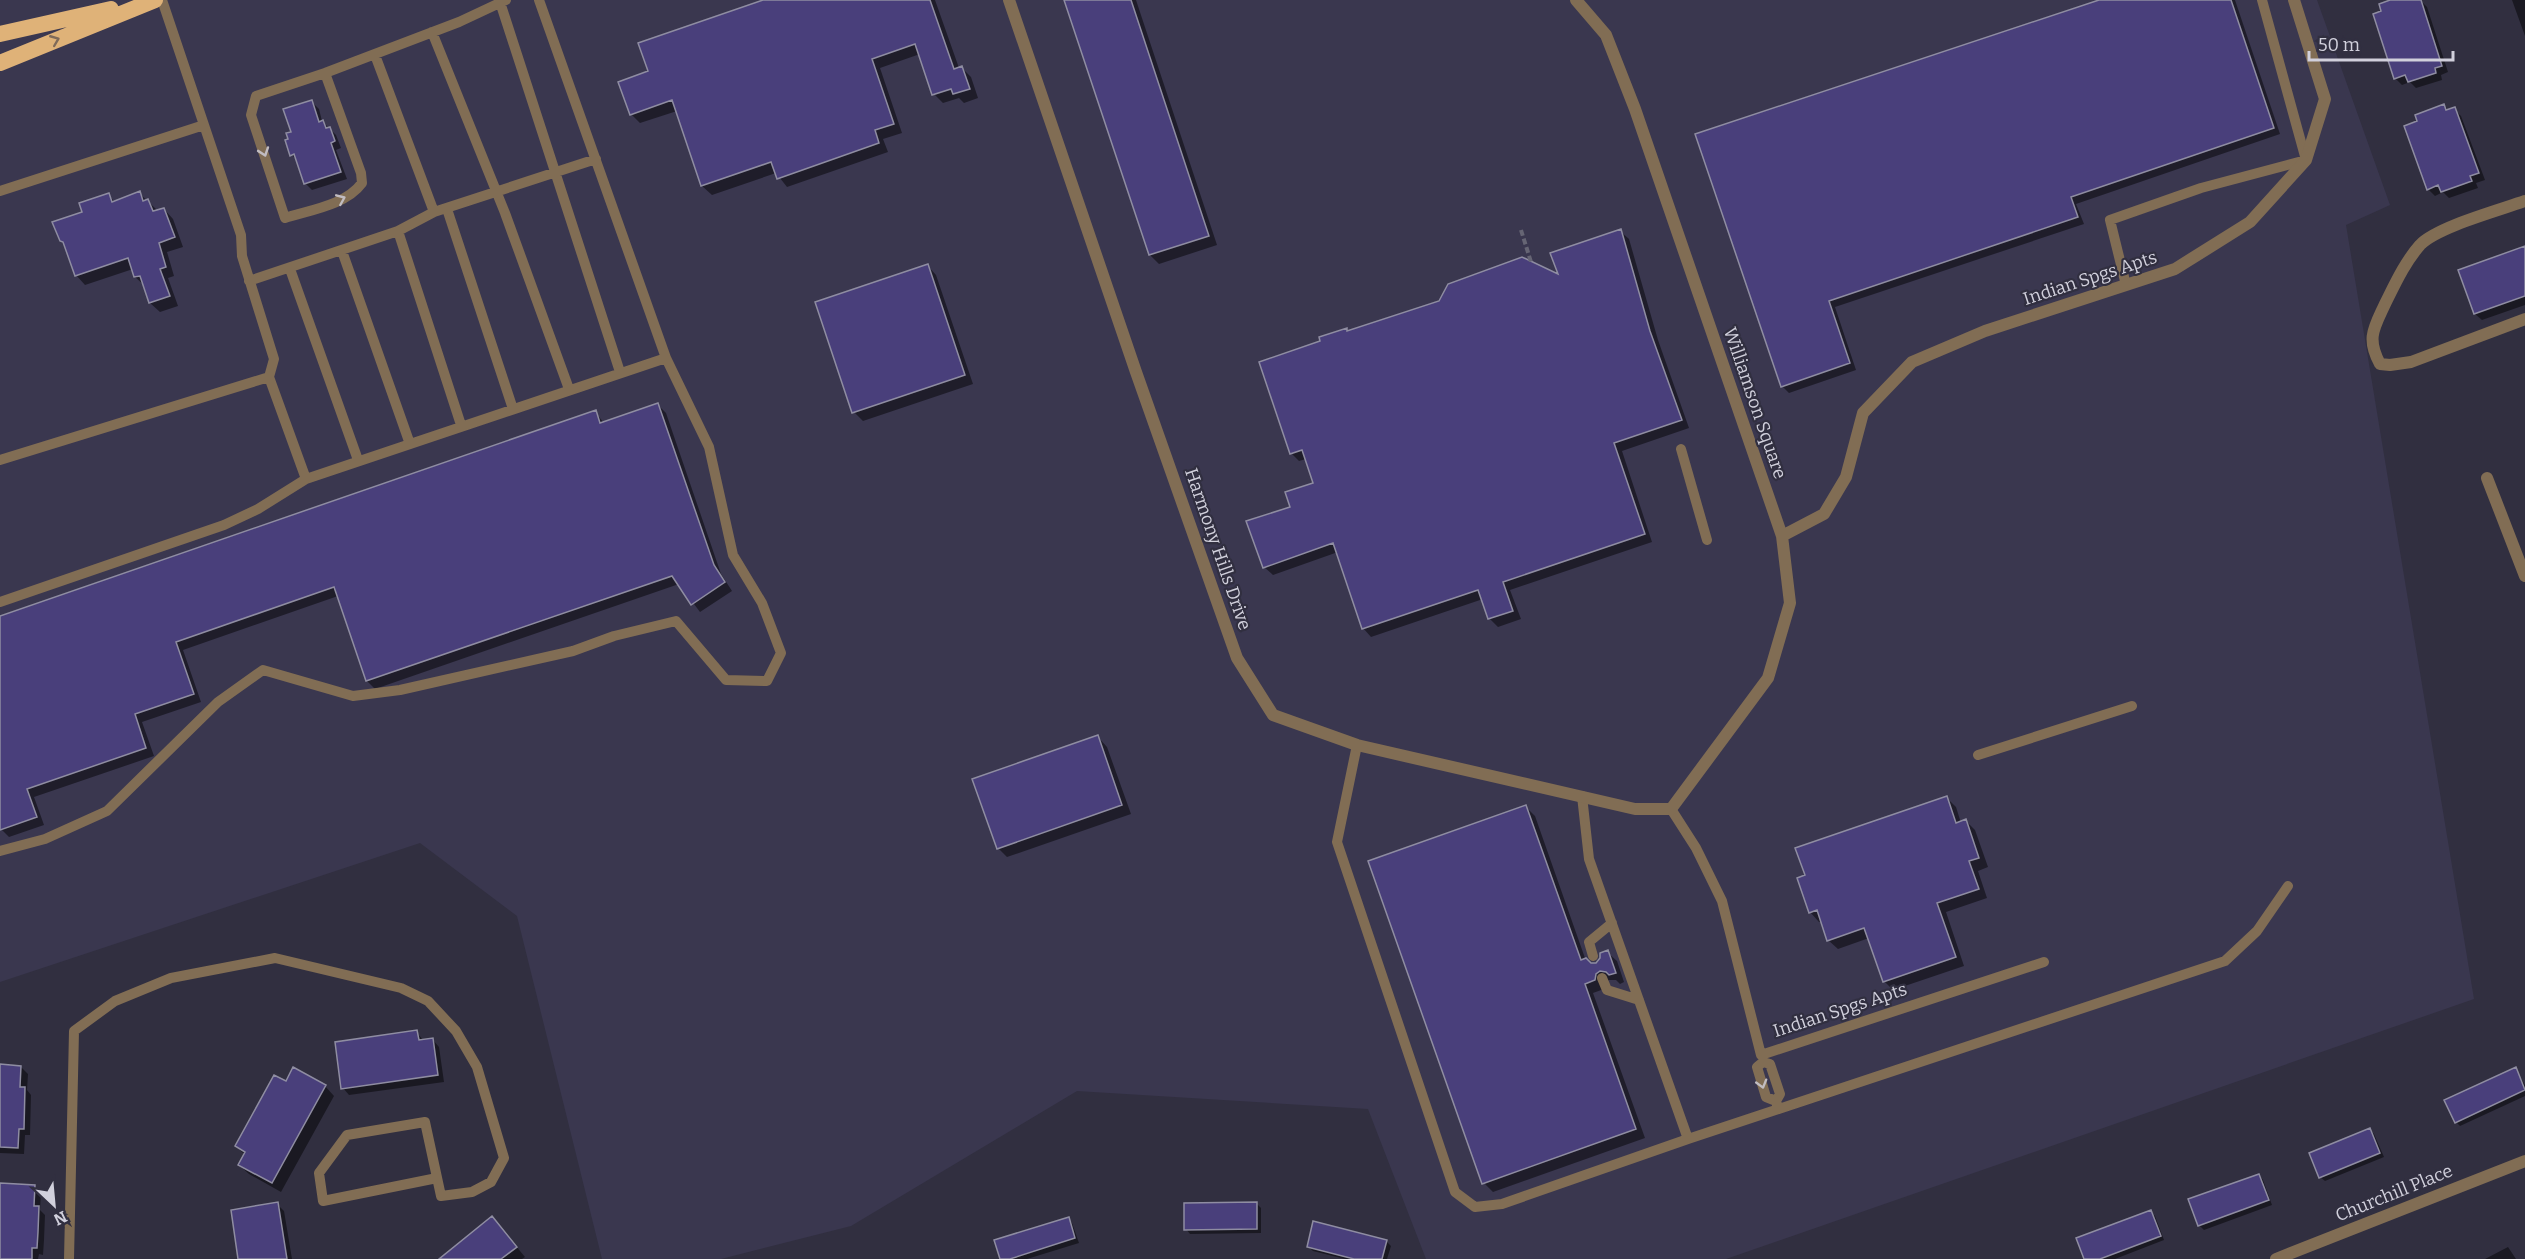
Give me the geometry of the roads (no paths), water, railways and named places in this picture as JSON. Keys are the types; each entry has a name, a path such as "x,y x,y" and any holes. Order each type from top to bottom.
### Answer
{"highway":[{"path":"0,34 150,0"},
{"path":"0,63 155,0"}],"street":[{"name":"Harmony Hills Drive","path":"1009,0 1237,658 1273,715 1357,746 1635,809 1671,809"},
{"name":"Williamson Square","path":"1576,0 1606,35 1635,108 1782,536 1791,603 1768,678 1671,809"},
{"name":"Indian Spgs Apts","path":"1782,536 1824,514 1846,477 1863,413 1912,362 1985,331 2175,269 2250,222 2306,160 2325,99 2294,0"},
{"path":"2525,201 2443,231 2421,244 2401,273 2372,333 2372,350 2380,364 2410,362 2525,319"},
{"path":"2487,478 2525,576"},
{"name":"Churchill Place","path":"2276,1259 2525,1161"}],"lane":[{"path":"162,0 241,235 242,256 274,359 269,377 306,479"},
{"path":"0,851 45,839 107,811 218,702 263,670 352,696 400,690 573,651 614,636 676,621 726,680 767,681 781,653 762,603 734,555 709,447 666,358 539,0"},
{"path":"2126,285 2110,220 2201,188 2306,160 2262,0"},
{"path":"325,74 361,173 362,183 356,192 346,197 285,218 251,115 256,96 375,55 432,33 503,1 620,372"},
{"path":"432,33 505,213 569,390"},
{"path":"375,55 434,212"},
{"path":"0,191 204,124"},
{"path":"249,281 398,231 434,212 596,159"},
{"path":"447,209 513,409"},
{"path":"398,231 461,425"},
{"path":"342,251 410,444"},
{"path":"290,269 358,460"},
{"path":"0,602 224,525 258,509 306,479 461,425 666,358"},
{"path":"0,460 269,377"},
{"path":"1681,449 1707,540"},
{"path":"1978,755 2132,706"},
{"path":"1357,746 1337,842 1455,1192 1475,1208 1502,1204 1688,1139 1777,1105 2225,961 2257,931 2288,886"},
{"path":"1582,796 1589,859 1688,1139"},
{"name":"Indian Spgs Apts","path":"1671,809 1695,848 1722,902 1762,1059 2044,962"},
{"path":"1593,956 1589,942 1612,923"},
{"path":"69,1259 74,1031 115,1000 171,978 275,958 401,987 428,1001 456,1030 477,1067 504,1158 491,1182 472,1192 441,1196 425,1122 347,1134 319,1173 323,1201 437,1178"},
{"path":"1602,978 1607,990 1639,1000"},
{"path":"1762,1059 1770,1064 1780,1094 1777,1105"}]}
